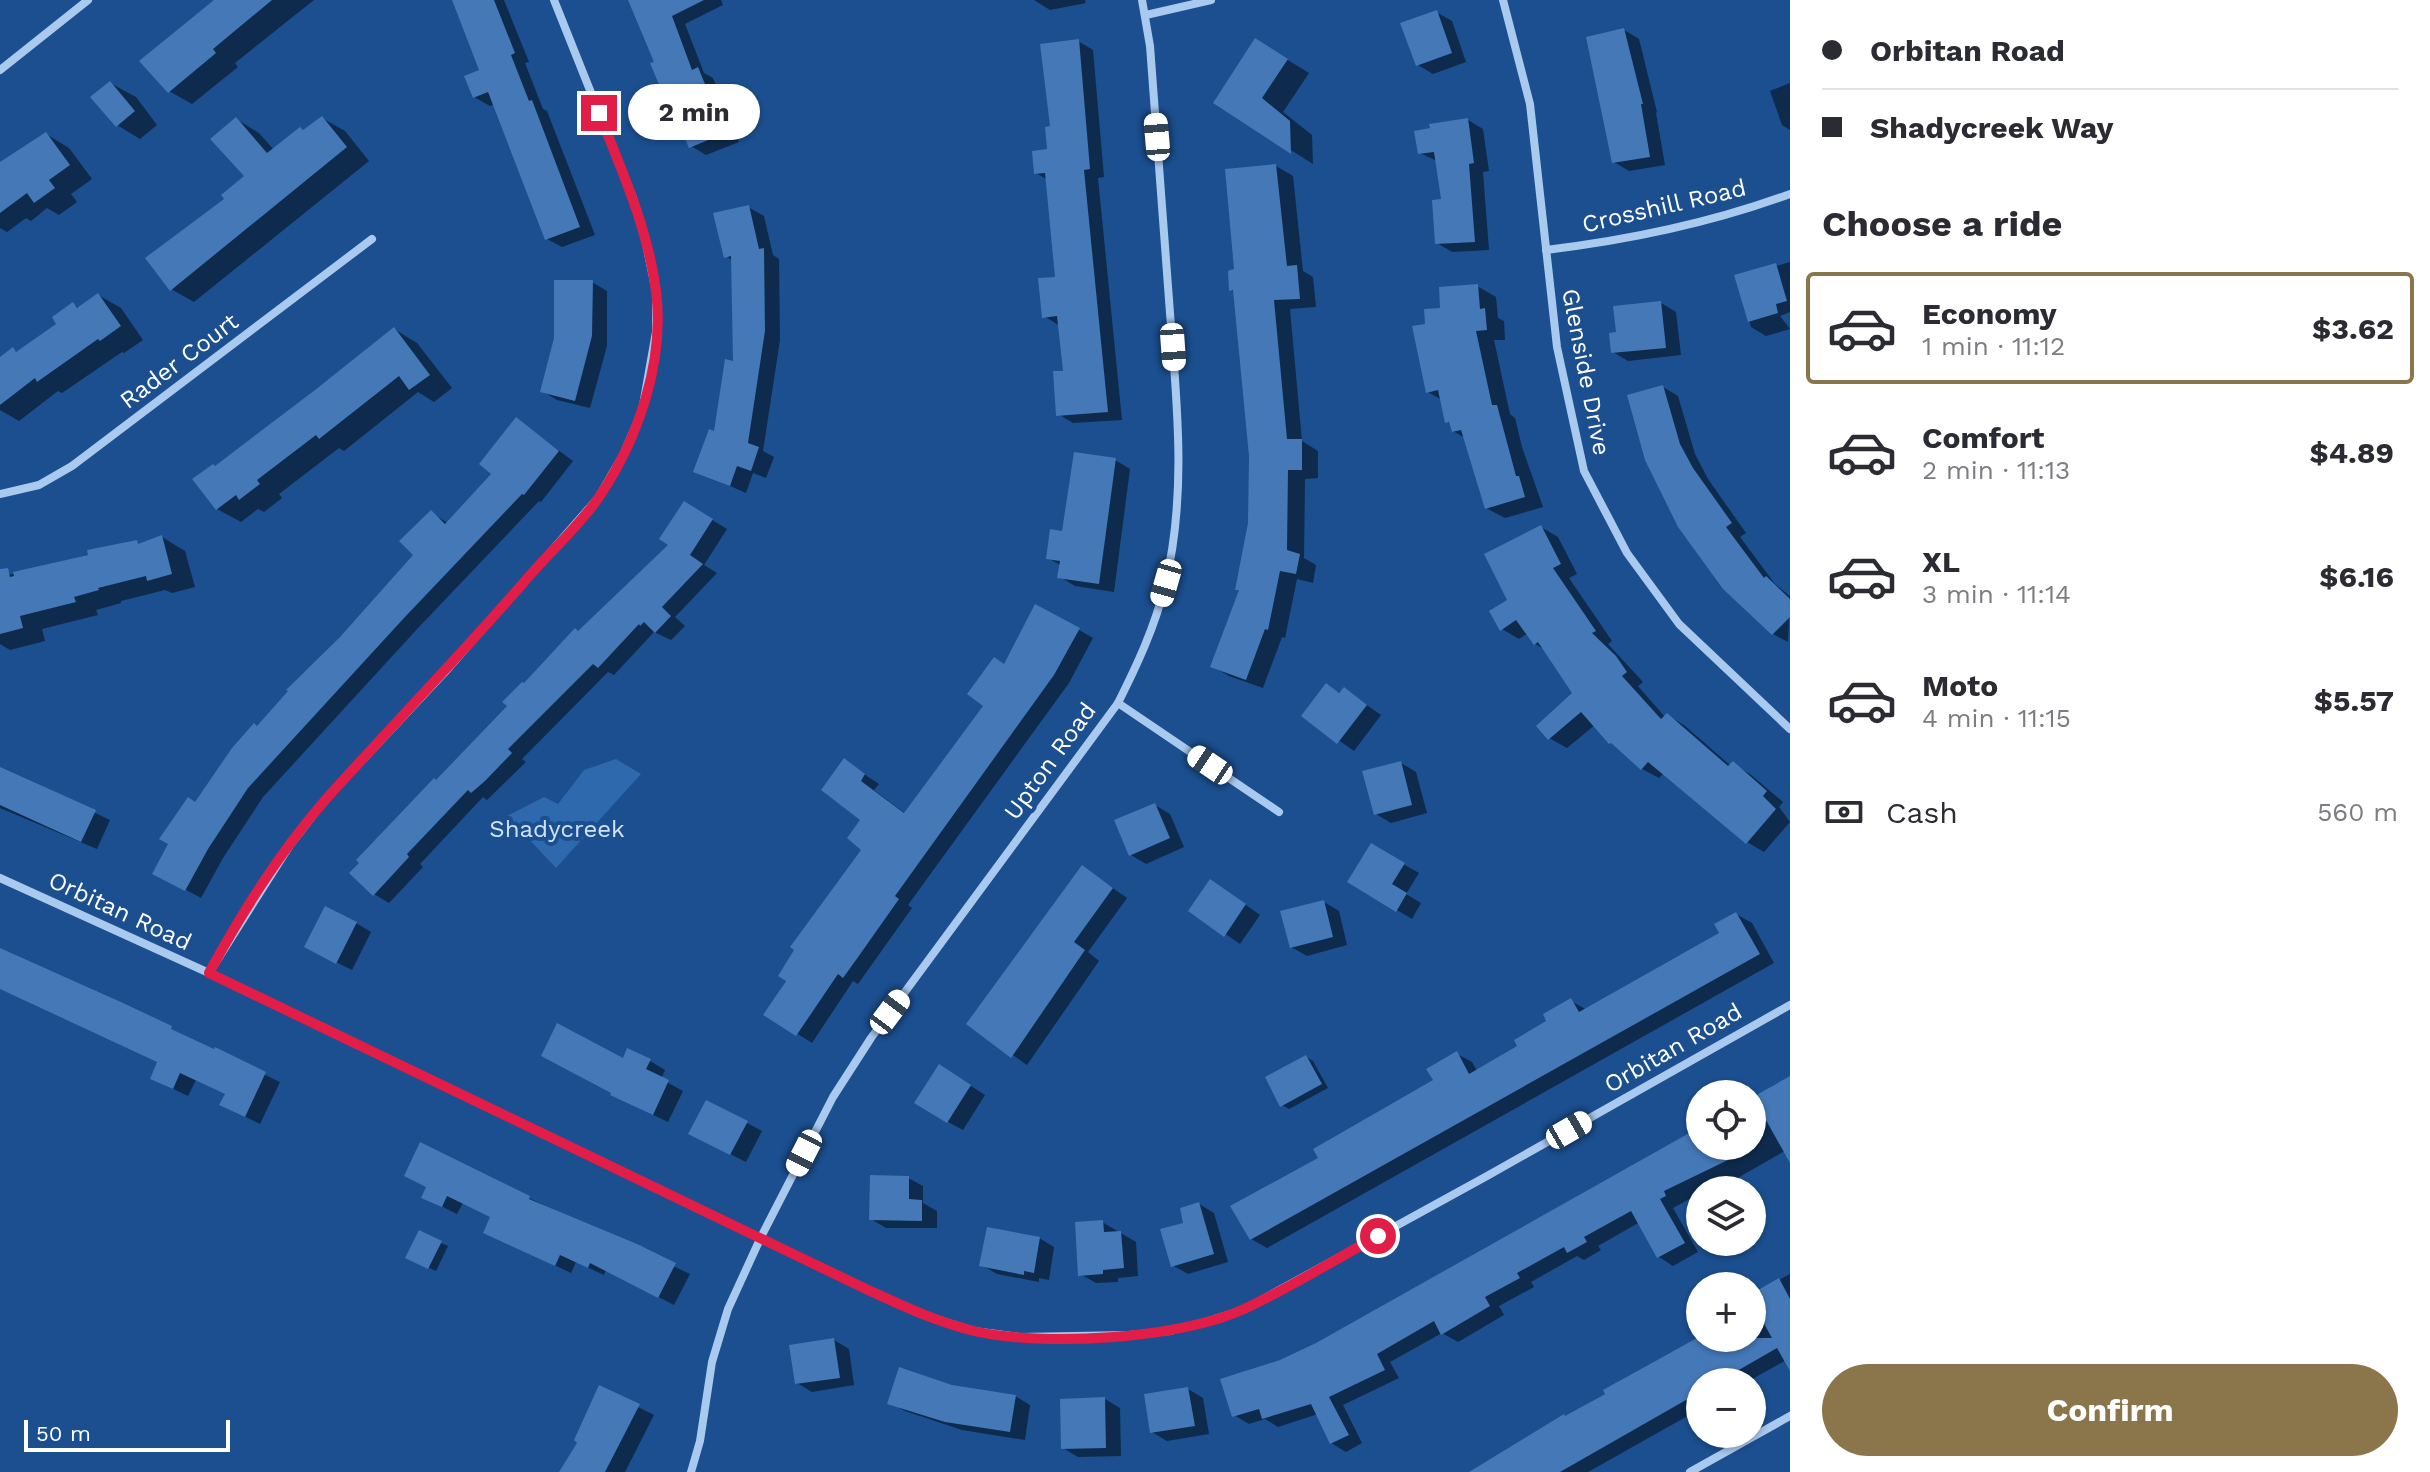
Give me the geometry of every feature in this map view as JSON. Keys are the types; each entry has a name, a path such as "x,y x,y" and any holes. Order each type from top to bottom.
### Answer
{"street":[{"path":"0,70 88,0"},
{"path":"209,973 282,856 325,800 444,673 598,498 623,455 642,411 656,332 656,292 645,239 633,198 554,0"},
{"name":"Upton Road","path":"691,1472 700,1441 712,1362 728,1309 833,1097 871,1038 1118,703 1140,659 1158,612 1168,569 1178,493 1180,437 1146,15 1142,0"},
{"path":"1146,15 1211,0"},
{"name":"Glenside Drive","path":"1503,0 1530,104 1557,347 1584,471 1627,553 1679,624 1790,729"},
{"name":"Crosshill Road","path":"1546,250 1687,226 1790,194"},
{"name":"Rader Court","path":"0,494 39,485 72,466 372,239"},
{"path":"1118,703 1279,812"},
{"name":"Orbitan Road","path":"0,878 209,973 878,1295 927,1316 974,1331 1020,1337 1170,1331 1243,1310 1790,1005"},
{"path":"1690,1472 1790,1416"}],"green space":[{"name":"Shadycreek","path":"616,759 641,774 556,868 507,816 544,797 558,804 584,770"}],"building":[{"path":"214,0 272,0 213,49 216,53 168,93 139,61"},
{"path":"452,0 494,0 515,53 511,55 529,101 532,100 580,227 545,240 488,92 473,98 464,76 479,70"},
{"path":"628,0 704,0 672,16 692,70 698,67 725,133 689,148 650,63 654,62"},
{"path":"1437,10 1452,53 1416,66 1400,23"},
{"path":"1624,28 1643,104 1650,157 1612,163 1586,37"},
{"path":"1255,38 1288,59 1262,98 1290,121 1291,154 1213,103"},
{"path":"1079,39 1090,169 1084,170 1108,412 1056,416 1053,371 1063,371 1057,316 1042,318 1038,278 1055,277 1045,173 1034,174 1032,151 1047,149 1045,127 1050,126 1040,44"},
{"path":"110,81 135,111 116,127 90,97"},
{"path":"322,116 347,147 170,291 145,258 224,199 221,195 244,176 210,139 236,117 267,153 300,127 303,130"},
{"path":"1468,118 1474,163 1469,164 1475,242 1435,244 1432,200 1441,199 1434,152 1418,154 1414,131 1430,128 1429,124"},
{"path":"46,132 70,165 49,180 55,188 34,203 27,193 0,213 0,162"},
{"path":"1276,164 1287,266 1297,265 1300,299 1274,300 1287,439 1302,439 1302,470 1288,470 1287,550 1300,554 1296,574 1280,571 1268,630 1265,629 1246,680 1210,667 1239,590 1235,590 1248,523 1249,456 1233,290 1229,291 1228,271 1234,269 1225,169"},
{"path":"749,205 759,249 764,248 765,331 748,443 759,447 751,471 737,466 730,486 693,472 709,429 714,431 725,359 733,361 731,256 724,258 713,213"},
{"path":"1776,263 1787,301 1776,304 1778,313 1748,322 1734,275"},
{"path":"554,280 593,280 592,336 575,401 540,392 554,338"},
{"path":"1478,284 1480,309 1485,308 1487,330 1476,331 1492,405 1497,405 1516,476 1519,476 1525,497 1485,509 1461,430 1452,432 1449,422 1445,423 1438,390 1426,393 1412,326 1425,324 1424,309 1440,308 1439,287"},
{"path":"98,293 121,326 37,382 35,378 0,405 0,357 13,347 16,352 56,324 52,317 73,302 77,308"},
{"path":"1661,301 1666,348 1611,353 1609,333 1616,332 1613,306"},
{"path":"394,327 430,375 409,390 399,376 319,439 316,435 257,480 260,484 239,500 236,495 216,510 192,479 213,464 215,466"},
{"path":"1663,385 1680,444 1732,523 1726,527 1764,578 1766,576 1790,599 1790,617 1772,635 1723,589 1678,527 1645,460 1627,395"},
{"path":"516,417 559,451 524,495 404,618 248,788 185,891 152,874 168,844 159,839 188,797 195,802 232,748 254,723 257,726 286,690 340,637 413,555 399,541 431,510 445,524 491,474 479,464"},
{"path":"1074,452 1116,458 1099,584 1057,578 1060,561 1046,559 1050,529 1062,531"},
{"path":"684,501 713,519 690,555 703,564 662,607 671,616 655,633 644,622 639,624 598,668 593,664 508,749 512,753 485,781 471,793 468,790 407,854 409,857 373,896 349,873 359,863 356,860 507,706 502,702 575,628 578,631 668,545 659,539"},
{"path":"1541,525 1561,564 1553,568 1596,631 1592,633 1616,656 1627,672 1622,676 1661,719 1667,713 1728,766 1733,761 1767,791 1763,796 1776,809 1746,844 1648,762 1641,770 1609,744 1581,712 1548,740 1536,726 1572,693 1538,642 1534,645 1516,620 1500,631 1489,611 1507,600 1484,554"},
{"path":"162,535 172,574 147,581 146,576 98,588 74,597 76,602 20,616 23,628 0,634 0,569 8,568 10,577 14,576 13,572 88,555 87,550 137,540 138,544"},
{"path":"1035,604 1080,628 1054,675 895,896 899,899 843,978 838,974 796,1036 763,1015 786,981 778,976 794,950 790,947 861,850 847,838 860,820 821,790 844,758 865,774 861,781 904,813 983,706 967,694 994,657 1004,664"},
{"path":"1326,683 1339,693 1344,687 1367,705 1337,744 1301,716"},
{"path":"1401,761 1412,805 1374,815 1362,771"},
{"path":"0,767 96,810 81,842 0,805"},
{"path":"1155,803 1170,838 1129,856 1114,820"},
{"path":"1371,843 1405,863 1392,884 1407,893 1396,912 1347,882"},
{"path":"1082,865 1113,888 1074,942 1085,950 1011,1058 966,1024"},
{"path":"1210,879 1246,904 1224,937 1188,911"},
{"path":"1324,900 1333,937 1290,948 1280,911"},
{"path":"325,906 357,922 336,964 304,947"},
{"path":"1736,912 1760,954 1250,1240 1230,1206 1318,1158 1313,1149 1433,1080 1426,1069 1457,1051 1469,1074 1517,1046 1514,1040 1546,1021 1543,1014 1571,998 1579,1012 1719,933 1714,924"},
{"path":"0,948 266,1072 245,1117 219,1105 225,1094 180,1073 173,1089 150,1079 157,1062 0,989"},
{"path":"557,1023 623,1058 627,1048 651,1059 646,1069 669,1080 653,1115 541,1056"},
{"path":"1306,1055 1322,1084 1280,1107 1265,1077"},
{"path":"939,1064 971,1085 947,1123 914,1103"},
{"path":"1790,1076 1790,1163 1766,1120 1766,1090"},
{"path":"706,1100 748,1121 730,1155 688,1134"},
{"path":"1686,1135 1686,1160 1728,1160 1695,1176 1686,1176 1686,1180 1664,1191 1666,1196 1660,1199 1685,1243 1657,1258 1631,1211 1584,1237 1587,1242 1567,1253 1564,1247 1517,1273 1520,1278 1485,1297 1490,1306 1441,1335 1434,1321 1377,1354 1385,1370 1329,1397 1349,1435 1330,1444 1311,1404 1262,1419 1259,1409 1232,1417 1220,1379 1280,1360 1316,1343"},
{"path":"420,1142 530,1196 529,1199 676,1263 658,1298 590,1263 588,1268 560,1255 555,1266 483,1233 490,1217 447,1196 442,1207 421,1198 426,1187 404,1176"},
{"path":"870,1175 909,1176 909,1199 922,1200 922,1221 869,1220"},
{"path":"1199,1202 1214,1254 1171,1267 1160,1229 1183,1223 1180,1208"},
{"path":"1103,1220 1104,1232 1121,1231 1124,1268 1078,1276 1075,1222"},
{"path":"987,1227 1040,1237 1034,1273 1024,1271 1024,1275 979,1266"},
{"path":"419,1230 442,1241 428,1269 405,1258"},
{"path":"1779,1278 1790,1299 1790,1371 1777,1348 1742,1368 1686,1368 1686,1400 1560,1472 1469,1472 1564,1414 1605,1394 1603,1390 1686,1344 1686,1352 1766,1352 1766,1338 1772,1338 1766,1327 1766,1285"},
{"path":"834,1338 840,1378 795,1384 789,1345"},
{"path":"899,1367 952,1385 1016,1395 1010,1432 945,1422 887,1404"},
{"path":"599,1385 640,1404 605,1472 559,1472 577,1443 574,1440"},
{"path":"1188,1387 1195,1426 1150,1433 1144,1394"},
{"path":"1105,1397 1106,1448 1061,1449 1060,1399"}],"route":[{"path":"599,113 633,198 656,292 656,332 650,376 642,411 623,455 598,498 444,673 325,800 290,845 209,973 866,1289 927,1316 974,1331 1020,1337 1068,1338 1170,1331 1243,1310 1378,1236"}]}
